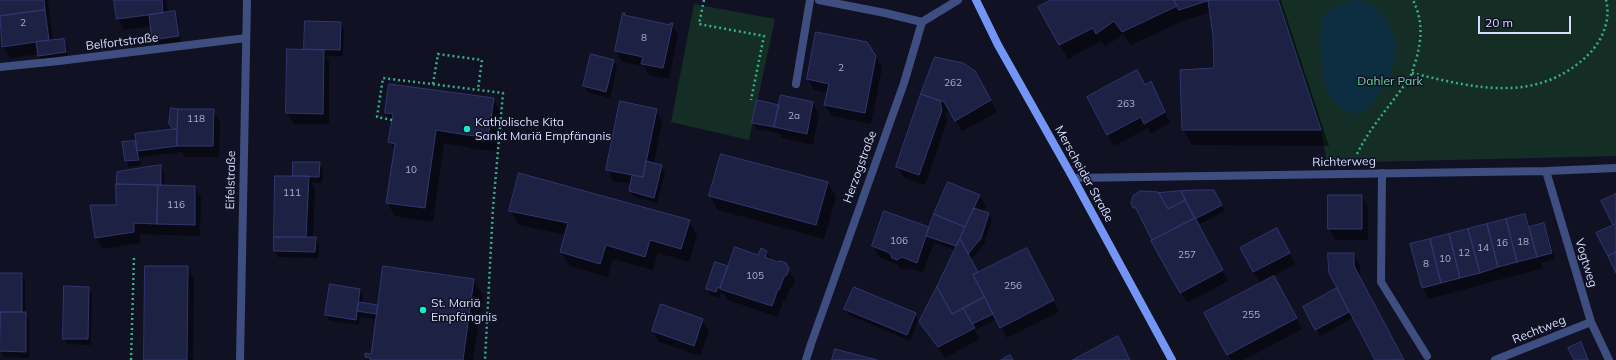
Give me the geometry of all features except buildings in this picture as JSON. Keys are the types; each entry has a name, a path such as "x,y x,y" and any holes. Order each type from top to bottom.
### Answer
{"main road":[{"name":"Merscheider Straße","path":"976,0 998,45 1073,178 1172,360"}],"street":[{"name":"Eifelstraße","path":"240,360 247,0"},
{"path":"796,84 810,0"},
{"path":"819,0 885,12 922,22 958,0"},
{"name":"Herzogstraße","path":"806,360 810,344 904,83 922,22"},
{"name":"Belfortstraße","path":"0,67 246,38"},
{"name":"Richterweg","path":"1073,178 1546,171 1616,168"},
{"name":"Vogtweg","path":"1546,171 1591,322 1609,360"},
{"path":"1382,173 1381,282 1427,356"},
{"name":"Rechtweg","path":"1495,360 1591,322"}],"path":[{"path":"704,0 699,24 764,36 751,100"},
{"path":"1356,156 1366,136 1412,73 1421,30 1419,13 1413,0"},
{"path":"1412,73 1469,86 1494,89 1536,85 1557,77 1584,58 1594,48 1600,40 1606,25 1608,9 1606,0"},
{"path":"433,84 438,54 482,60 478,89"},
{"path":"392,120 377,117 383,78 503,93 493,208 485,360"},
{"path":"131,360 134,257"}],"green space":[{"name":"Dahler Park","path":"1278,0 1616,0 1616,156 1327,163 1321,130"},
{"path":"694,4 775,19 749,140 671,122"}],"water":[{"path":"1354,0 1366,2 1381,13 1390,25 1394,38 1395,52 1393,66 1388,79 1381,92 1362,114 1344,110 1336,104 1329,95 1322,68 1320,45 1321,25 1325,14 1336,6"}],"place":[{"name":"Katholische Kita Sankt Mariä Empfängnis","path":"467,129"},
{"name":"St. Mariä Empfängnis","path":"423,310"}]}
